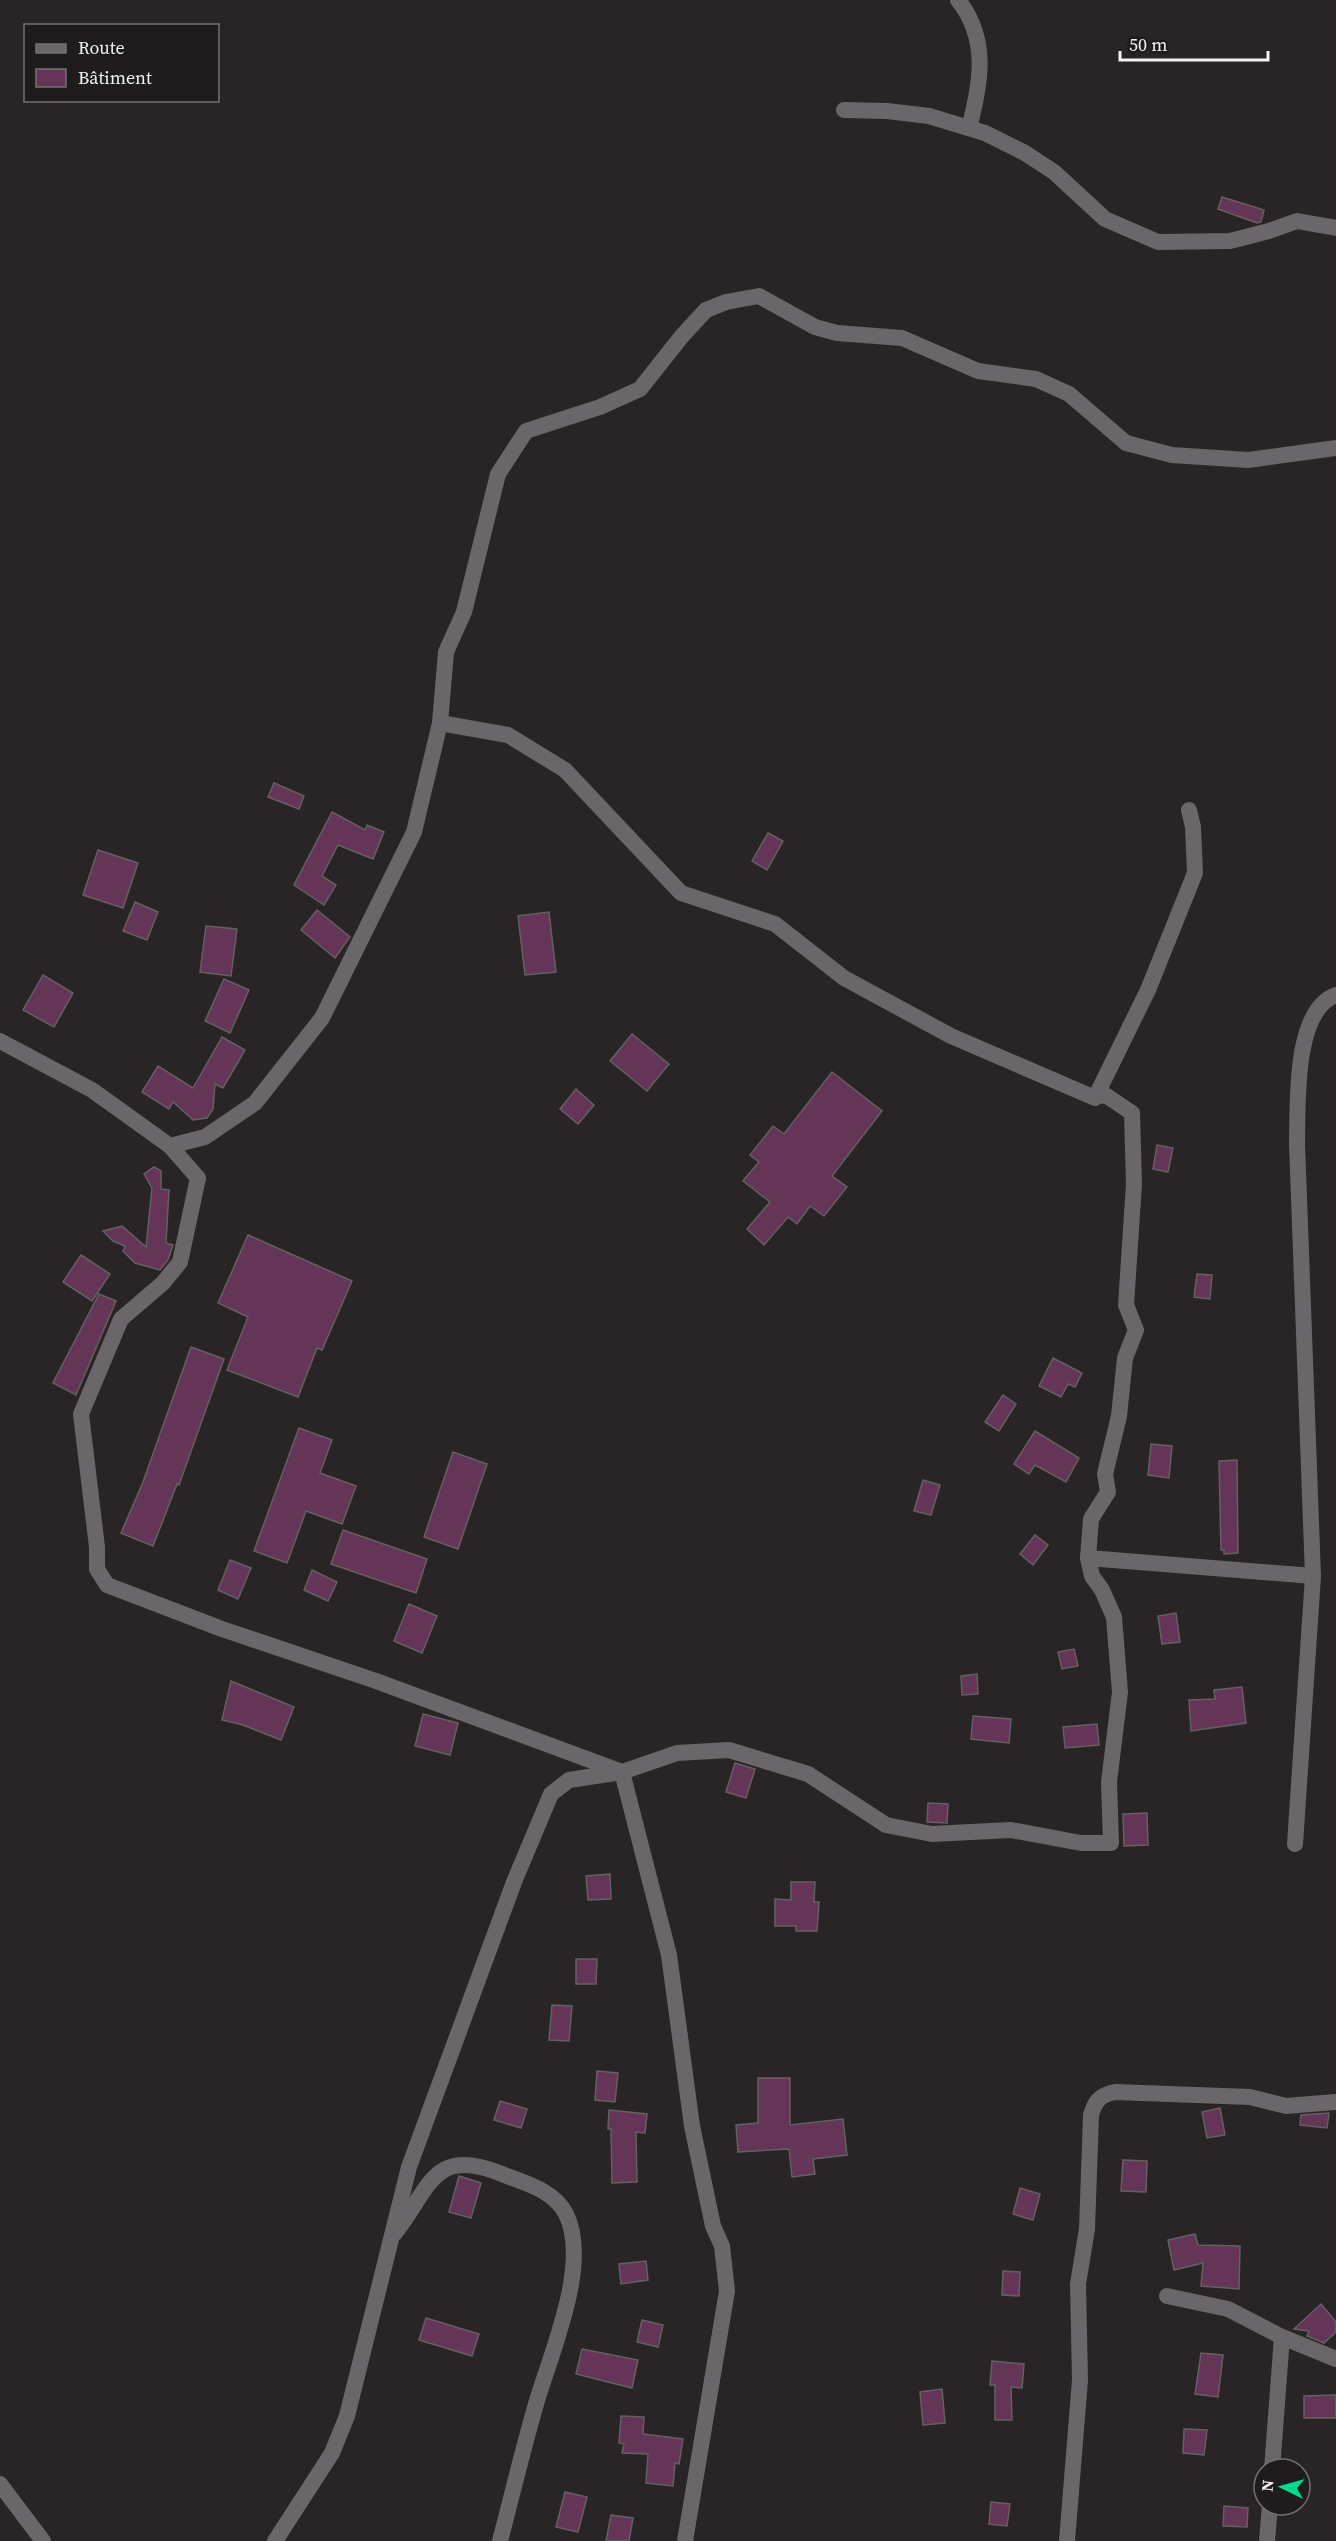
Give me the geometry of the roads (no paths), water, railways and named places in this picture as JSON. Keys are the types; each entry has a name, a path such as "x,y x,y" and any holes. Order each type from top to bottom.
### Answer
{"street":[{"path":"958,0 978,34 981,61 978,95 969,128"},
{"path":"844,111 887,111 929,116 969,128 1024,153 1054,172 1105,219 1158,242 1230,241 1297,221 1336,228"},
{"path":"170,1146 205,1137 255,1103 322,1018 414,832 440,723 446,652 464,612 498,474 526,431 600,407 640,389 706,310 726,302 759,296 815,327 837,333 902,338 978,371 1036,379 1070,394 1126,443 1172,455 1248,460 1336,448"},
{"path":"275,2541 332,2453 347,2416 409,2167 514,1882 551,1794 569,1780 622,1772 677,1754 729,1750 808,1774 886,1825 932,1834 1011,1830 1081,1843 1111,1843 1109,1782 1120,1692 1114,1617 1102,1590 1092,1576 1088,1558 1091,1519 1108,1492 1105,1474 1118,1424 1125,1358 1136,1330 1126,1298 1134,1184 1132,1113 1107,1096 1097,1095 1095,1098 951,1036 843,978 775,924 681,893 565,770 508,735 440,723"},
{"path":"1097,1095 1148,990 1195,873 1193,827 1189,810"},
{"path":"1295,1844 1313,1576 1297,1144 1299,1078 1309,1021 1327,998 1336,995"},
{"path":"0,1041 92,1090 170,1146 198,1178 180,1262 163,1283 121,1319 81,1414 97,1547 97,1569 107,1585 222,1629 366,1677 622,1772"},
{"path":"1088,1558 1313,1576"},
{"path":"622,1772 669,1955 692,2126 713,2226 722,2246 727,2291 685,2541"},
{"path":"1068,2541 1080,2380 1078,2284 1087,2229 1091,2115 1095,2102 1104,2094 1115,2092 1250,2097 1286,2106 1336,2102"},
{"path":"392,2236 411,2213 428,2183 447,2166 472,2164 545,2191 566,2213 572,2237 573,2264 560,2333 536,2402 500,2541"},
{"path":"1167,2296 1228,2309 1282,2337 1336,2359"},
{"path":"1273,2457 1282,2337"},
{"path":"0,2484 42,2541"},
{"path":"1267,2541 1269,2517"}]}
